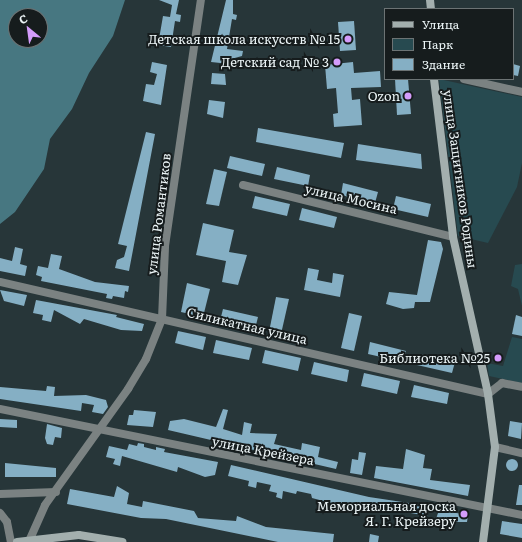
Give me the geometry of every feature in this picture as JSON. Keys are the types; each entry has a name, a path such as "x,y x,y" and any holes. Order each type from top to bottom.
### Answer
{"street":[{"name":"улица Романтиков","path":"30,539 45,505 56,492 146,359 162,319 165,246 201,0"},
{"name":"улица Защитников Родины","path":"434,80 453,237 488,394 495,447 483,542"},
{"path":"468,80 522,92"},
{"name":"улица Мосина","path":"243,185 453,237"},
{"name":"Силикатная улица","path":"0,282 488,394"},
{"path":"488,394 502,383 522,388"},
{"name":"улица Крейзера","path":"0,409 522,515"},
{"path":"495,447 522,453"},
{"path":"0,494 56,492"},
{"path":"0,513 7,522 11,542"},
{"path":"17,542 30,539 79,535 122,542"}],"green space":[{"path":"439,80 522,97 522,163 517,187 488,243 458,236"},
{"path":"522,264 522,306 518,289 511,286 515,265"},
{"path":"512,337 522,339 522,383 489,376 487,363 503,366"}],"shaded area":[{"path":"0,0 125,0 113,36 89,73 72,109 50,139 44,169 15,212 0,224"}],"building":[{"path":"159,0 179,0 176,14 181,15 180,22 175,21 171,47 158,45 163,16 170,17 172,5"},
{"path":"226,0 233,0 233,14 237,15 236,20 232,19 227,49 243,51 242,56 231,59 230,64 211,62"},
{"path":"354,21 356,50 340,51 338,22"},
{"path":"152,62 167,65 161,105 143,101 146,84 154,85 157,74 150,72"},
{"path":"353,62 354,73 380,71 381,87 351,88 352,100 360,99 362,125 334,127 333,114 338,113 336,88 327,89 325,65"},
{"path":"514,64 520,66 518,76 514,75"},
{"path":"212,73 225,74 226,85 211,84"},
{"path":"395,80 408,80 411,114 397,115"},
{"path":"209,100 225,102 223,118 207,114"},
{"path":"258,128 344,143 341,158 256,142"},
{"path":"146,132 155,134 129,271 115,268 117,260 124,257 127,246 118,244"},
{"path":"358,144 421,154 422,169 356,160"},
{"path":"230,156 265,164 262,176 227,168"},
{"path":"277,167 310,175 308,186 274,179"},
{"path":"214,169 227,172 219,206 206,204"},
{"path":"343,183 378,192 375,203 341,195"},
{"path":"255,196 290,204 287,216 252,208"},
{"path":"396,196 431,204 428,217 393,209"},
{"path":"302,208 337,217 334,228 299,220"},
{"path":"203,223 234,230 229,252 247,255 238,285 222,282 226,261 196,255"},
{"path":"428,240 441,242 443,249 430,302 415,302 414,308 403,309 386,304 389,292 417,295"},
{"path":"15,247 23,249 20,264 27,266 25,276 0,271 0,258 12,261"},
{"path":"51,254 62,256 59,269 95,282 129,286 128,292 125,291 124,298 113,296 112,299 106,298 107,294 41,281 42,277 36,275 38,266 48,268"},
{"path":"308,268 319,270 317,280 332,283 333,273 344,275 340,297 304,290"},
{"path":"187,283 210,289 203,317 181,312"},
{"path":"0,290 27,295 24,306 4,301"},
{"path":"276,297 289,299 281,334 269,332"},
{"path":"36,300 117,315 116,317 144,324 142,331 121,330 84,319 80,324 54,310 51,322 42,320 43,315 33,313"},
{"path":"223,309 258,317 255,329 220,321"},
{"path":"349,313 362,316 354,351 341,348"},
{"path":"516,315 522,317 522,336 512,334"},
{"path":"178,331 206,337 203,350 175,343"},
{"path":"216,340 252,348 249,360 213,353"},
{"path":"370,342 406,351 403,362 368,354"},
{"path":"265,350 301,358 298,371 262,363"},
{"path":"420,354 455,362 452,373 417,365"},
{"path":"314,362 349,370 347,382 311,374"},
{"path":"364,373 400,381 397,394 361,386"},
{"path":"414,385 449,393 447,404 411,397"},
{"path":"47,386 55,387 54,396 86,395 106,400 108,407 103,414 92,412 94,405 82,403 81,411 0,399 0,387 46,391"},
{"path":"223,409 228,410 223,429 242,435 244,422 252,424 250,433 277,434 274,444 301,450 302,443 320,447 318,457 338,462 336,469 168,430 170,421 184,419 216,427"},
{"path":"134,410 156,412 153,427 127,425 129,415 133,415"},
{"path":"0,419 17,420 17,428 0,427"},
{"path":"510,421 522,423 521,439 508,436"},
{"path":"47,424 62,428 61,438 55,437 53,445 47,444 45,438"},
{"path":"138,443 144,444 144,447 156,450 156,447 165,449 164,452 218,462 215,475 205,477 178,467 177,472 122,456 120,466 113,464 115,459 106,457 109,446 127,450 129,444 137,446"},
{"path":"406,449 425,455 423,468 432,469 430,480 470,485 468,496 374,478 376,466 403,469"},
{"path":"359,452 366,453 362,475 350,473 352,459 358,460"},
{"path":"514,459 517,460 517,470 510,471 507,470 506,463 507,460"},
{"path":"5,463 56,468 56,477 5,477"},
{"path":"231,465 369,497 429,506 427,516 362,504 361,511 312,498 311,494 297,491 296,494 283,491 282,499 276,497 277,493 269,491 271,485 257,482 256,488 248,486 249,481 228,476"},
{"path":"519,485 522,485 522,505 516,505"},
{"path":"117,486 129,493 127,504 142,507 143,501 194,511 198,518 236,521 237,516 266,527 334,534 333,542 278,542 166,519 141,518 67,504 70,489 114,497"},
{"path":"439,510 468,515 467,522 435,522"},
{"path":"502,521 522,524 522,538 500,534"},
{"path":"370,534 379,536 378,542 369,542"}],"place":[{"name":"Детская школа искусств № 15","path":"348,39"},
{"name":"Детский сад № 3","path":"337,62"},
{"name":"Ozon","path":"408,96"},
{"name":"Библиотека №25","path":"498,358"},
{"name":"Мемориальная доска Я. Г. Крейзеру","path":"464,514"}]}
